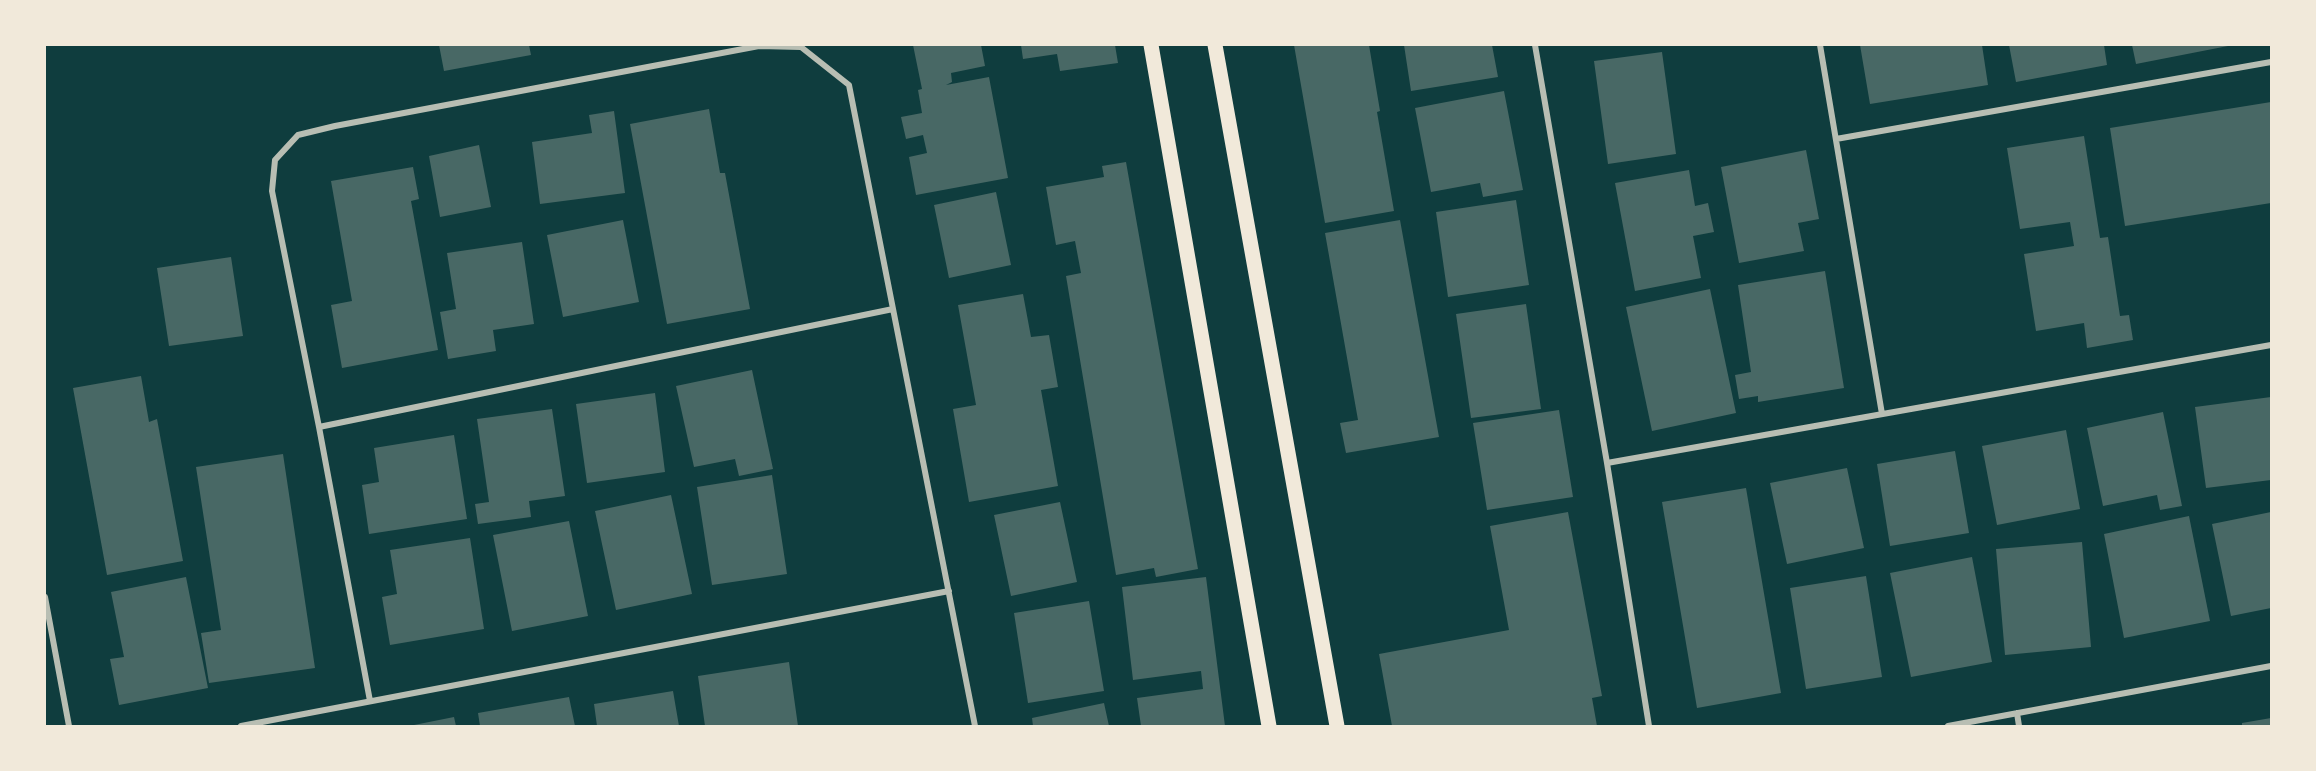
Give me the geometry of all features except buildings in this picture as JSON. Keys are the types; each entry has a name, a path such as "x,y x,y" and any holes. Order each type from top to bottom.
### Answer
{"main road":[{"path":"1151,45 1269,726"},
{"path":"1215,45 1337,726"}],"street":[{"path":"1535,45 1607,463 1649,726"},
{"path":"1821,45 1882,414"},
{"path":"370,701 272,191 275,160 298,135 335,126 759,46 801,47 849,85 975,726"},
{"path":"1836,139 2271,62"},
{"path":"319,427 893,309"},
{"path":"1607,463 2271,345"},
{"path":"241,726 949,591"},
{"path":"45,597 69,726"},
{"path":"1948,726 2271,666"},
{"path":"2017,713 2019,726"}]}
